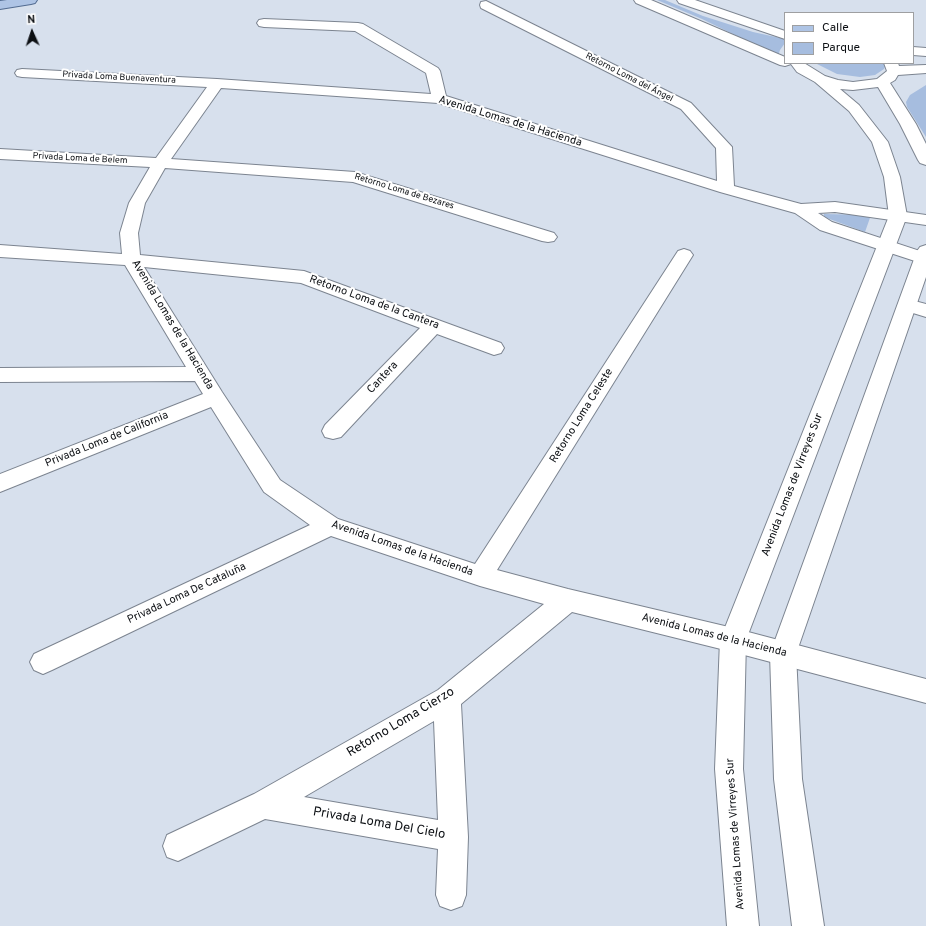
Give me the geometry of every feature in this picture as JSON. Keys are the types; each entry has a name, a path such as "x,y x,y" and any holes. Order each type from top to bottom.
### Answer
{"main road":[{"path":"0,5 31,0"}],"street":[{"path":"640,0 784,62"},
{"path":"683,0 784,34"},
{"name":"Retorno Loma del Ángel","path":"486,5 686,106 724,147 726,189"},
{"path":"264,23 358,26 433,71 439,99"},
{"path":"914,51 926,52"},
{"path":"791,64 836,84 853,86 868,86 882,82 890,77 893,67 926,69"},
{"path":"806,70 854,108 880,142 892,177 898,216"},
{"name":"Privada Loma Buenaventura","path":"22,73 216,83"},
{"path":"882,82 908,124 926,160"},
{"name":"Avenida Lomas de la Hacienda","path":"926,220 835,207 801,209 726,189 439,99 216,83 160,163 137,203 129,233 131,260 215,397 272,486 330,526 480,576 568,600 733,640 926,691"},
{"name":"Privada Loma de Belem","path":"0,154 160,163"},
{"name":"Retorno Loma de Bezares","path":"160,163 355,177 548,237"},
{"name":"Avenida Lomas de la Hacienda","path":"801,209 826,226 886,246 925,255"},
{"name":"Avenida Lomas de Virreyes Sur","path":"743,926 729,769 733,640 898,216"},
{"name":"Retorno Loma de la Cantera","path":"0,251 131,260 304,278 494,348"},
{"name":"Retorno Loma Celeste","path":"480,576 684,255"},
{"path":"808,926 788,779 783,654 917,308 925,255"},
{"name":"Cantera","path":"333,432 434,325"},
{"path":"0,375 201,374"},
{"name":"Privada Loma de California","path":"0,483 215,397"},
{"name":"Privada Loma De Cataluña","path":"43,662 330,526"},
{"name":"Retorno Loma Cierzo","path":"264,804 447,699 568,600"},
{"name":"Privada Loma Del Cielo","path":"264,804 452,837 447,699"},
{"path":"178,846 264,804"},
{"path":"451,895 452,837"}],"green space":[{"path":"657,0 665,0 703,16 753,32 784,39 784,44 778,56 702,19"},
{"path":"817,64 886,64 884,69 875,75 860,77 837,74"},
{"path":"926,85 926,137 907,107 906,102 910,95"},
{"path":"824,214 871,215 865,232 824,217"}]}
